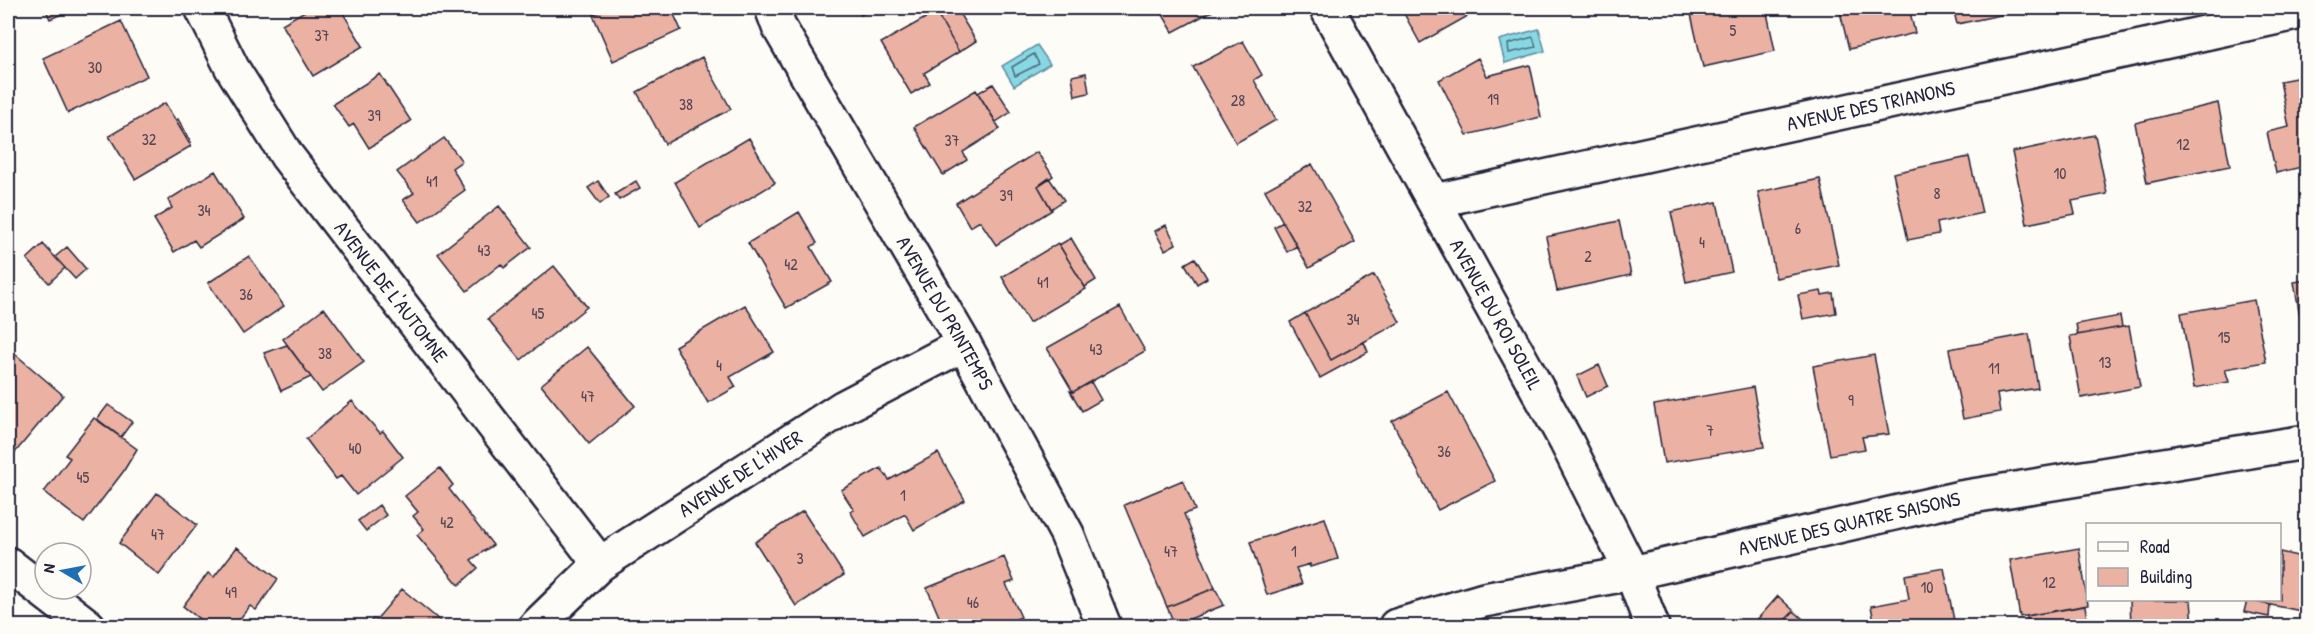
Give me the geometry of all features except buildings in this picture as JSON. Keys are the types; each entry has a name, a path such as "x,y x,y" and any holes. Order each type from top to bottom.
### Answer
{"street":[{"name":"AVENUE DE L'AUTOMNE","path":"202,8 232,68 287,156 600,564"},
{"name":"AVENUE DU PRINTEMPS","path":"772,8 779,27 964,344 1067,534 1104,627"},
{"name":"AVENUE DU ROI SOLEIL","path":"1327,8 1566,441 1632,573 1652,627"},
{"name":"AVENUE DES TRIANONS","path":"1434,201 2307,11"},
{"name":"AVENUE DE L'HIVER","path":"536,627 600,564 844,407 964,344"},
{"name":"AVENUE DES QUATRE SAISONS","path":"1396,627 1484,600 1632,573 1960,498 2307,442"},
{"path":"8,564 88,627"}],"water":[{"path":"1539,29 1545,51 1505,63 1499,40"},
{"path":"1037,45 1050,64 1014,86 1002,66"}]}
